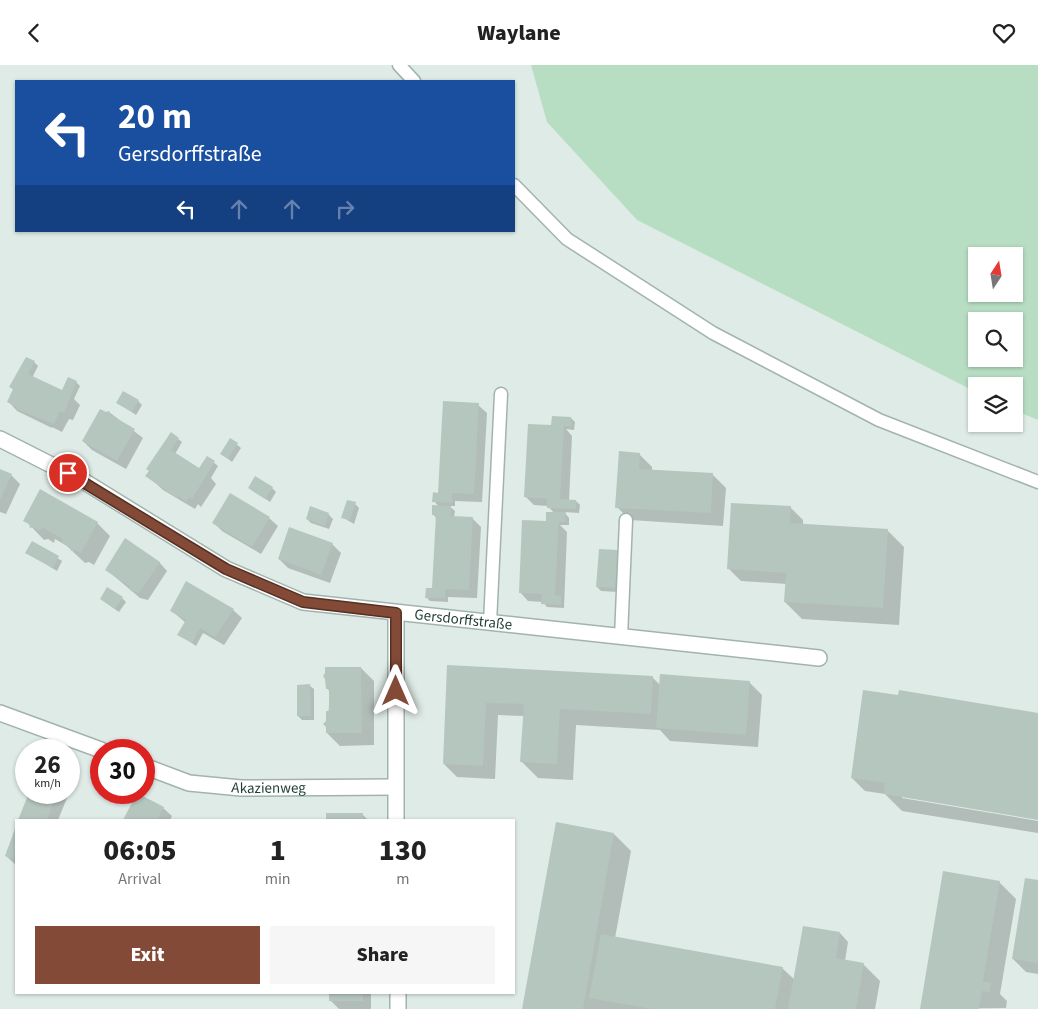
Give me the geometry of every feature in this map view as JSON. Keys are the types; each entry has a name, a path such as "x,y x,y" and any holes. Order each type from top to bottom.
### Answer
{"street":[{"name":"Gersdorffstraße","path":"0,439 84,482 226,569 303,602 819,658"},
{"path":"396,613 396,819"},
{"path":"0,713 90,746"},
{"name":"Akazienweg","path":"155,770 189,783 241,788 395,787"},
{"path":"398,994 398,1009"}],"lane":[{"path":"399,65 413,80"},
{"path":"515,186 567,239 713,333 879,420 1038,482"},
{"path":"490,623 501,394"},
{"path":"621,637 626,520"}],"green space":[{"path":"531,65 1038,65 1038,420 1023,414 1023,377 968,377 968,388 637,220 547,122"}],"building":[{"path":"26,357 35,361 28,374 62,390 68,377 77,381 64,413 60,411 54,424 16,409 17,407 7,402 13,389 9,387"},
{"path":"123,391 139,400 132,412 116,403"},
{"path":"443,401 479,403 474,494 452,493 452,503 432,502 433,492 438,493"},
{"path":"100,409 106,412 109,411 111,415 135,429 117,461 82,441"},
{"path":"552,416 571,417 571,426 564,426 560,499 576,500 576,509 547,508 547,499 524,497 528,424 551,425"},
{"path":"171,432 179,438 171,450 199,468 207,456 215,461 192,499 189,497 186,502 145,476 149,471 146,469"},
{"path":"230,438 238,443 228,459 220,454"},
{"path":"619,451 640,453 639,469 713,473 711,513 615,508"},
{"path":"0,469 12,474 0,500"},
{"path":"255,476 273,487 265,499 248,488"},
{"path":"40,489 98,522 81,553 75,550 71,551 70,547 61,542 63,539 42,527 40,531 34,527 30,528 29,524 23,521"},
{"path":"230,493 270,517 252,547 212,523"},
{"path":"347,500 356,502 350,520 341,518"},
{"path":"731,503 791,506 790,523 888,529 883,608 784,602 786,573 727,569"},
{"path":"432,505 451,506 451,516 473,517 469,590 445,589 445,598 425,598 426,588 432,588 436,515 432,515"},
{"path":"310,506 329,513 325,526 306,519"},
{"path":"546,512 566,512 565,522 559,522 555,595 561,596 561,605 541,604 542,594 519,593 522,520 546,521"},
{"path":"289,527 333,543 321,575 278,559"},
{"path":"125,538 160,562 139,593 130,590 129,586 105,570"},
{"path":"32,541 59,556 53,568 25,553"},
{"path":"599,549 618,550 615,588 596,587"},
{"path":"186,581 234,609 215,637 200,628 192,643 177,635 186,620 170,611"},
{"path":"107,587 123,597 115,609 100,599"},
{"path":"447,665 653,676 651,714 560,709 557,764 520,762 524,704 486,703 483,766 443,764"},
{"path":"325,667 361,667 362,733 326,733 326,727 323,724 326,721 326,711 329,711 329,689 326,689 323,676"},
{"path":"660,674 750,681 746,735 656,728"},
{"path":"310,684 311,716 297,716 297,685"},
{"path":"863,690 898,695 899,690 1038,713 1038,820 884,794 885,783 851,778"},
{"path":"155,802 164,807 158,819 124,819 131,804 155,804"},
{"path":"25,804 53,804 47,819 18,819"},
{"path":"326,813 363,813 363,819 326,819"},
{"path":"556,822 614,833 583,1009 522,1009"},
{"path":"15,829 15,860 5,856"},
{"path":"943,871 1000,881 983,981 991,983 989,992 982,991 979,1009 920,1009"},
{"path":"1025,878 1038,880 1038,963 1012,959"},
{"path":"803,926 840,932 836,958 864,963 856,1009 788,1009"},
{"path":"601,934 783,967 775,1009 651,1009 589,998"},
{"path":"329,994 363,994 363,1001 329,1001"}],"route":[{"path":"68,473 226,569 303,602 396,613 396,691"}]}
